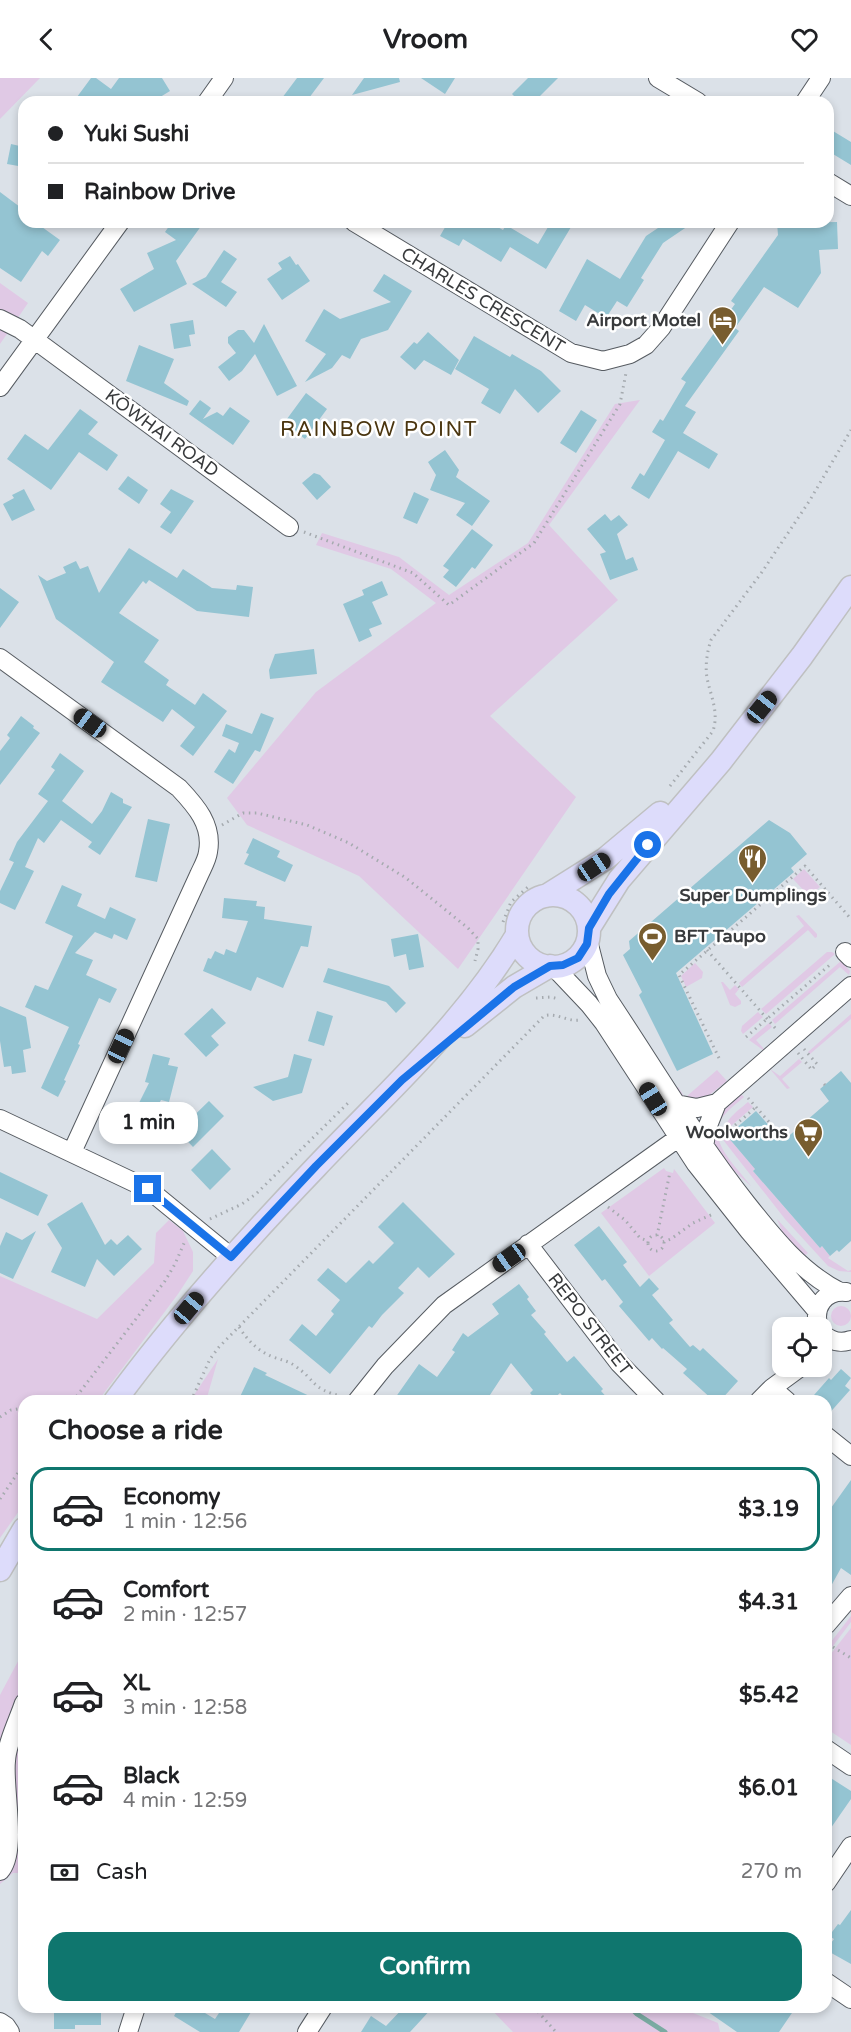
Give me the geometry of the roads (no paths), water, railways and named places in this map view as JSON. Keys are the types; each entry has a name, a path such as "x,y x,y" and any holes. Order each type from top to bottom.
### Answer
{"main road":[{"path":"751,720 687,787 634,836 605,860 530,904 518,923 518,934 520,945 531,959 552,966 563,965 582,953 588,934 622,875 707,777 802,656 851,587"},
{"path":"546,896 562,896 577,904 586,917 588,934"},
{"path":"119,1395 146,1358 231,1257 316,1166 402,1080 474,999 500,964 518,934"},
{"path":"402,1080 514,987 552,966"},
{"path":"0,1570 18,1539"}],"street":[{"path":"211,96 224,78"},
{"path":"658,78 688,96"},
{"path":"809,96 821,78"},
{"path":"834,186 851,196"},
{"path":"0,387 116,228"},
{"name":"CHARLES CRESCENT","path":"364,228 571,353 603,361 630,354 646,345 661,328 726,228"},
{"name":"KŌWHAI ROAD","path":"0,319 20,329 289,526"},
{"path":"0,658 179,788 196,806 207,829 208,852 199,875 72,1152"},
{"path":"588,934 597,976 608,999 704,1147 757,1217 794,1258 814,1277 845,1293"},
{"path":"552,966 604,1023 678,1138 731,1210 816,1317"},
{"path":"704,1147 710,1118 717,1103 851,986"},
{"path":"676,1104 696,1108 717,1103"},
{"path":"0,1119 148,1189 231,1257"},
{"path":"358,1395 426,1322 460,1293 678,1138"},
{"name":"REPO STREET","path":"528,1245 619,1363 650,1395"},
{"path":"826,1317 823,1300 833,1293 845,1293"},
{"path":"772,1388 779,1377"},
{"path":"765,1395 787,1377"},
{"path":"772,1388 780,1395"},
{"path":"832,1441 851,1456"},
{"path":"832,1618 851,1596"},
{"path":"0,1871 8,1859 9,1842 6,1758 18,1721"},
{"path":"832,1753 851,1766"},
{"path":"832,1874 851,1846"},
{"path":"832,1986 851,1999"},
{"path":"128,2032 134,2013"},
{"path":"307,2032 319,2013"},
{"path":"0,2022 10,2032"}],"waterway":[{"path":"636,2013 665,2032"}],"place":[{"name":"Airport Motel","path":"722,346"},
{"name":"Super Dumplings","path":"753,884"},
{"name":"BFT Taupo","path":"653,962"},
{"name":"Woolworths","path":"809,1158"}],"district":[{"name":"RAINBOW POINT","path":"379,429"}]}
